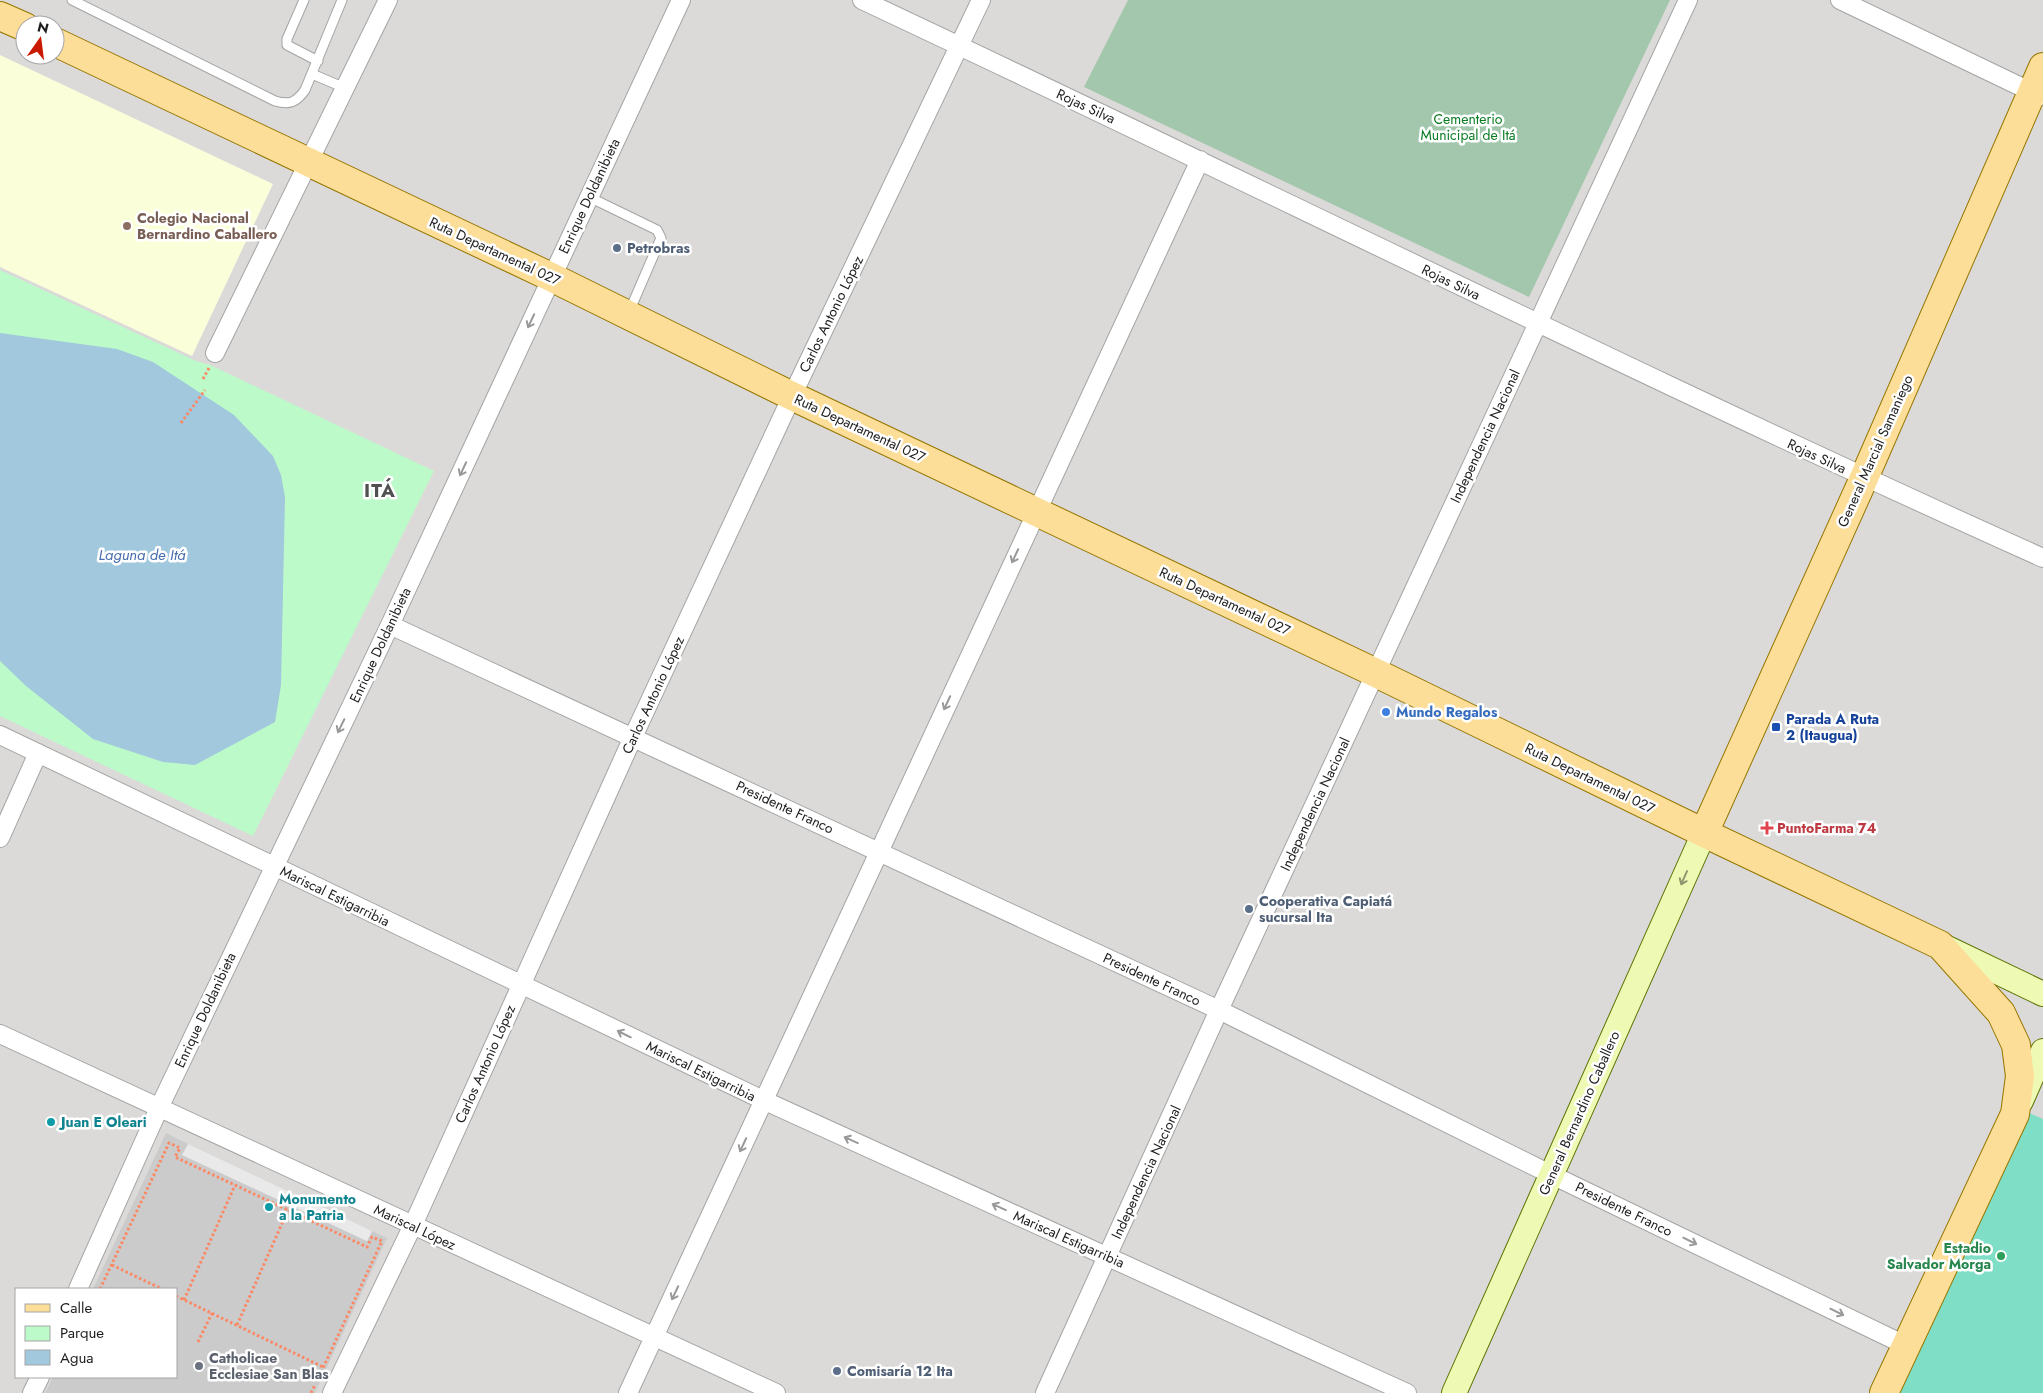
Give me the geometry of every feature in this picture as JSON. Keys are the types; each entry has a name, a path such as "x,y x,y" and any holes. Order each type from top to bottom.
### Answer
{"main road":[{"path":"0,16 15,23"},
{"name":"Ruta Departamental 027","path":"65,47 552,277 792,396 1376,673 1704,834 1940,945 2001,1013 2016,1045 2020,1076 2015,1114 1884,1393"},
{"name":"General Marcial Samaniego","path":"1704,834 2038,94 2043,67"}],"street":[{"path":"213,359 388,0"},
{"name":"Enrique Doldanibieta","path":"78,1288 159,1108 390,625 680,0"},
{"name":"Rojas Silva","path":"862,0 1200,160 1537,324 1864,478 2043,558"},
{"name":"Carlos Antonio López","path":"332,1393 413,1225 633,736 792,396 981,0"},
{"name":"Independencia Nacional","path":"1045,1393 1220,1010 1688,0"},
{"path":"1840,0 2038,94"},
{"path":"628,1393 1200,160"},
{"name":"Presidente Franco","path":"390,625 633,736 1220,1010 1552,1175 1907,1346"},
{"name":"Mariscal Estigarribia","path":"0,735 763,1100 1407,1393"},
{"path":"0,838 38,754"},
{"name":"General Bernardino Caballero","path":"1454,1393 1704,834"},
{"path":"1940,945 2043,994"},
{"name":"Mariscal López","path":"0,1034 776,1393"},
{"path":"2015,1114 2043,1051"},
{"path":"32,1393 40,1378"}],"lane":[{"path":"72,0 274,101 287,104 298,100 312,74 342,0"},
{"path":"304,0 287,39 287,45 318,61"},
{"path":"312,74 345,88"},
{"path":"588,198 656,230 661,238 628,314"}],"path":[{"path":"203,379 213,359"},
{"path":"181,423 204,390"},
{"path":"100,1288 169,1143 180,1148 175,1158 367,1247 372,1237 382,1241 319,1376"},
{"path":"184,1300 235,1185"},
{"path":"237,1325 288,1210"},
{"path":"112,1265 160,1288"},
{"path":"178,1297 323,1367"},
{"path":"198,1342 212,1313"},
{"path":"311,1393 315,1384"}],"shaded area":[{"path":"0,0 2043,0 2043,1393 0,1393"},
{"name":"Colegio Nacional Bernardino Caballero","path":"0,55 15,62 15,65 21,65 273,184 192,356 0,267"},
{"name":"Catholicae Ecclesiae San Blas","path":"166,1133 188,1144 183,1155 367,1241 372,1231 387,1238 315,1393 45,1393 52,1378 178,1378 178,1288 93,1288"},
{"path":"188,1144 372,1231 367,1241 182,1155"}],"green space":[{"name":"Cementerio Municipal de Itá","path":"1128,0 1670,0 1529,297 1084,87"},
{"name":"Laguna de Itá","path":"0,270 196,361 210,365 434,471 253,836 0,716"},
{"name":"Estadio Salvador Morga","path":"2027,1112 2043,1119 2043,1393 1893,1393"}],"water":[{"name":"Laguna de Itá","path":"0,333 117,349 153,362 234,415 273,456 281,475 285,497 281,685 275,722 195,765 163,762 93,739 26,686 0,661"}],"place":[{"name":"Colegio Nacional Bernardino Caballero","path":"127,226"},
{"name":"Petrobras","path":"617,248"},
{"name":"Mundo Regalos","path":"1386,712"},
{"name":"Parada A Ruta 2 (Itaugua)","path":"1776,727"},
{"name":"PuntoFarma 74","path":"1767,828"},
{"name":"Cooperativa Capiatá sucursal Ita","path":"1249,909"},
{"name":"Juan E Oleari","path":"51,1122"},
{"name":"Monumento a la Patria","path":"269,1207"},
{"name":"Estadio Salvador Morga","path":"2001,1256"},
{"name":"Catholicae Ecclesiae San Blas","path":"199,1366"},
{"name":"Comisaría 12 Ita","path":"837,1371"}],"district":[{"name":"ITÁ","path":"380,490"}]}
